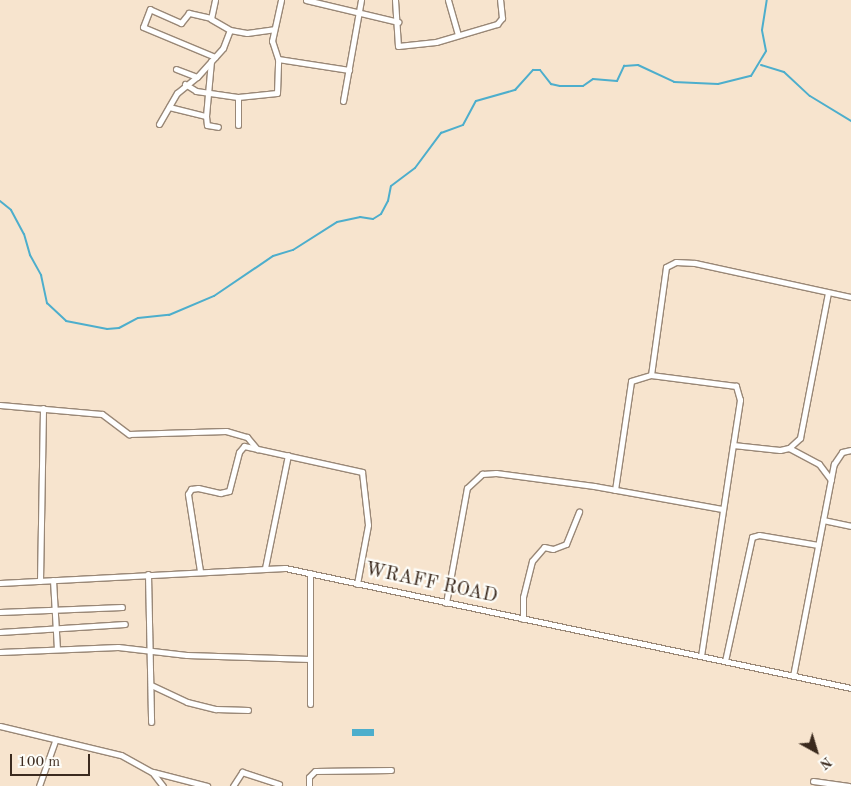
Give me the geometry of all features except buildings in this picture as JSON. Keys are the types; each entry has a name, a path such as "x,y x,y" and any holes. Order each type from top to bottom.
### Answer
{"street":[{"path":"211,18 215,0"},
{"path":"185,84 196,91 238,97 277,93 278,59 272,44 281,0"},
{"path":"306,0 331,3 398,22"},
{"path":"343,101 361,0"},
{"path":"395,0 398,22 398,46 436,42 501,22 500,0"},
{"path":"448,0 458,34"},
{"path":"215,57 143,27 150,9 181,23 189,12 211,18 230,30 247,33 274,29"},
{"path":"159,124 185,84 197,77 215,57 227,41 230,30"},
{"path":"278,59 349,70"},
{"path":"211,61 206,116 207,125 218,127"},
{"path":"176,69 197,77"},
{"path":"238,97 238,126"},
{"path":"169,107 206,116"},
{"path":"651,375 662,279 666,267 671,264 695,263 851,297"},
{"path":"799,452 797,442 828,293"},
{"path":"615,490 631,381 651,375 736,386 740,400 701,656"},
{"path":"0,405 102,414 129,434 230,432 247,437 258,449"},
{"path":"40,581 44,408"},
{"path":"789,448 797,442"},
{"path":"733,444 789,448 819,464 831,480"},
{"path":"200,571 188,494 191,489 198,488 220,494 229,491 241,448 258,449 362,472 368,525 357,584"},
{"path":"793,676 831,480 838,456 851,450"},
{"path":"265,568 288,455"},
{"path":"446,603 467,488 476,477 496,473 615,490 722,510"},
{"path":"523,619 523,597 532,561 544,547 566,544 579,512"},
{"path":"823,520 851,526"},
{"path":"725,661 752,537 759,535 818,545"},
{"name":"WRAFF ROAD","path":"0,582 265,568 310,573 851,688"},
{"path":"310,573 310,704"},
{"path":"148,574 151,722"},
{"path":"53,580 57,649"},
{"path":"0,612 55,608 122,607"},
{"path":"0,632 125,624"},
{"path":"0,652 118,647 254,658 310,658"},
{"path":"150,685 187,702 216,709 248,710"},
{"path":"0,726 112,752 152,772 206,786"},
{"path":"39,786 55,740"},
{"path":"309,786 309,777 315,771 391,770"},
{"path":"152,772 163,786"},
{"path":"233,786 242,772 279,784"},
{"path":"813,781 849,786"}],"water":[{"path":"352,729 374,729 374,736 352,736"}],"waterway":[{"path":"0,201 11,210 24,234 30,255 41,275 47,303 66,321 107,329 119,328 138,318 169,315 214,296 273,256 293,250 337,222 360,217 373,219 381,214 388,201 391,186 415,168 441,133 463,125 476,101 515,90 533,70 540,70 551,84 560,86 583,86 593,79 617,81 624,66 638,65 674,82 718,84 751,76 766,51 762,30 767,0"},
{"path":"761,65 784,72 810,96 851,121"}]}
